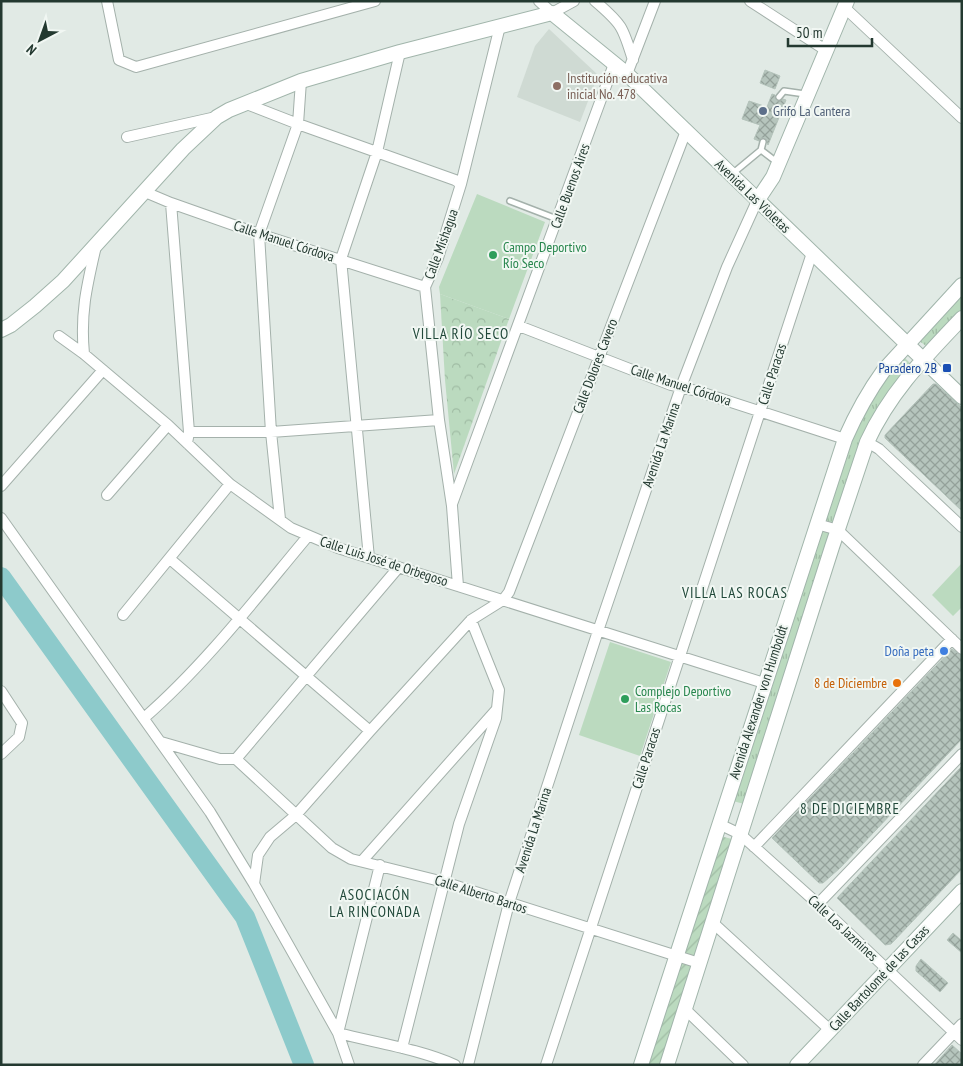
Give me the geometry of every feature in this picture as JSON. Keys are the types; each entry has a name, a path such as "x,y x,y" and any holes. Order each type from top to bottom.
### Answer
{"street":[{"path":"107,1 119,60 136,67 375,1"},
{"name":"Avenida Las Violetas","path":"539,1 627,74 962,397"},
{"path":"1,330 35,306 63,281 183,148 217,117 244,102 301,81 400,52 552,13 574,1"},
{"path":"595,1 616,19 625,32 633,60"},
{"path":"627,74 655,1"},
{"path":"756,3 827,51"},
{"path":"846,4 962,118"},
{"name":"Avenida La Marina","path":"509,903 598,630 681,387 727,266 757,201 779,164 846,4"},
{"name":"Calle Mishagua","path":"458,586 452,506 439,420 425,288 438,258 461,184 500,26"},
{"path":"369,558 355,427 341,259 377,152 400,52"},
{"name":"Calle Buenos Aires","path":"452,506 614,64"},
{"path":"280,519 271,432 259,234 298,124 301,81"},
{"path":"244,102 298,124 455,180 461,184"},
{"path":"127,137 217,117"},
{"name":"Calle Dolores Cavero","path":"503,600 509,592 686,131"},
{"name":"Calle Manuel Córdova","path":"145,192 259,234 341,259 425,288"},
{"path":"171,203 188,438 439,420"},
{"path":"84,354 82,327 85,294 96,246"},
{"name":"Calle Paracas","path":"546,1065 812,253"},
{"name":"Avenida Alexander von Humboldt","path":"641,1065 845,439 855,416 873,384 906,344 962,285"},
{"name":"Avenida Alexander von Humboldt","path":"667,1065 867,442 892,397 922,360 962,318"},
{"name":"Calle Manuel Córdova","path":"519,326 671,385 760,411 845,439"},
{"name":"Calle Luis José de Orbegoso","path":"59,336 84,354 168,425 188,438 230,484 292,528 308,536 398,568 764,683"},
{"path":"1,486 103,370"},
{"path":"107,495 168,425"},
{"path":"867,442 879,449 962,527"},
{"path":"123,615 230,484"},
{"path":"1,518 210,812 254,884 338,1033 349,1065"},
{"path":"816,524 838,530 962,649"},
{"path":"144,718 169,697 308,536"},
{"path":"170,559 370,730"},
{"path":"161,742 220,759 236,758 398,568"},
{"path":"254,884 258,855 270,837 296,815 370,730 471,620 503,600"},
{"path":"402,1048 459,824 496,718 499,690 471,620"},
{"path":"754,847 952,639"},
{"path":"1,691 22,723 20,737 1,754"},
{"path":"362,861 497,709"},
{"path":"818,904 962,754"},
{"name":"Calle Alberto Bartos","path":"236,758 332,848 351,859 444,882 590,930 699,963"},
{"name":"Calle Los Jazmines","path":"719,824 740,834 818,904 962,1040"},
{"path":"338,1033 380,865"},
{"name":"Calle Bartolomé de las Casas","path":"797,1065 962,891"},
{"path":"468,1065 509,903"},
{"path":"712,922 830,1030"},
{"path":"685,1009 743,1065"},
{"path":"923,1065 962,1024"},
{"path":"338,1033 402,1048 455,1065"}],"lane":[{"path":"779,97 784,91 808,95"},
{"path":"731,175 761,150 763,142"},
{"path":"761,150 779,164"},
{"path":"510,201 558,219"}],"shaded area":[{"name":"Institución educativa inicial No. 478","path":"549,29 598,75 580,122 517,97 535,46"}],"green space":[{"name":"Campo Deportivo Río Seco","path":"477,194 545,222 509,319 440,294 439,287"},
{"path":"440,294 509,319 454,474 445,380"},
{"path":"962,294 962,309 926,346 918,340"},
{"path":"902,355 911,364 885,398 744,804 733,801 849,441 870,398"},
{"path":"962,563 962,607 953,616 932,595"},
{"name":"Complejo Deportivo Las Rocas","path":"610,642 671,662 640,756 579,735"},
{"path":"720,836 732,839 660,1065 647,1065"}],"building":[{"path":"765,70 780,76 775,89 760,83"},
{"path":"772,94 775,95 775,99 778,101 786,100 768,145 765,138 761,138 759,141 754,139 760,125 742,119 749,101 767,107"},
{"path":"933,384 936,384 962,408 962,511 885,438 885,435"},
{"path":"952,649 962,656 962,739 840,868 823,883 819,883 772,838"},
{"path":"962,766 962,869 891,944 885,945 837,898"},
{"path":"953,933 962,941 962,953 947,940"},
{"path":"921,959 948,983 940,992 916,971 916,966"},
{"path":"952,1045 962,1054 962,1065 934,1065"}],"waterway":[{"path":"1,577 245,917 304,1065"}],"place":[{"name":"Institución educativa inicial No. 478","path":"557,86"},
{"name":"Grifo La Cantera","path":"763,111"},
{"name":"Campo Deportivo Río Seco","path":"493,255"},
{"name":"Paradero 2B","path":"947,368"},
{"name":"Doña peta","path":"944,651"},
{"name":"8 de Diciembre","path":"897,683"},
{"name":"Complejo Deportivo Las Rocas","path":"625,699"}],"district":[{"name":"VILLA RÍO SECO","path":"461,334"},
{"name":"VILLA LAS ROCAS","path":"735,593"},
{"name":"8 DE DICIEMBRE","path":"850,809"},
{"name":"ASOCIACÓN LA RINCONADA","path":"375,904"}]}
